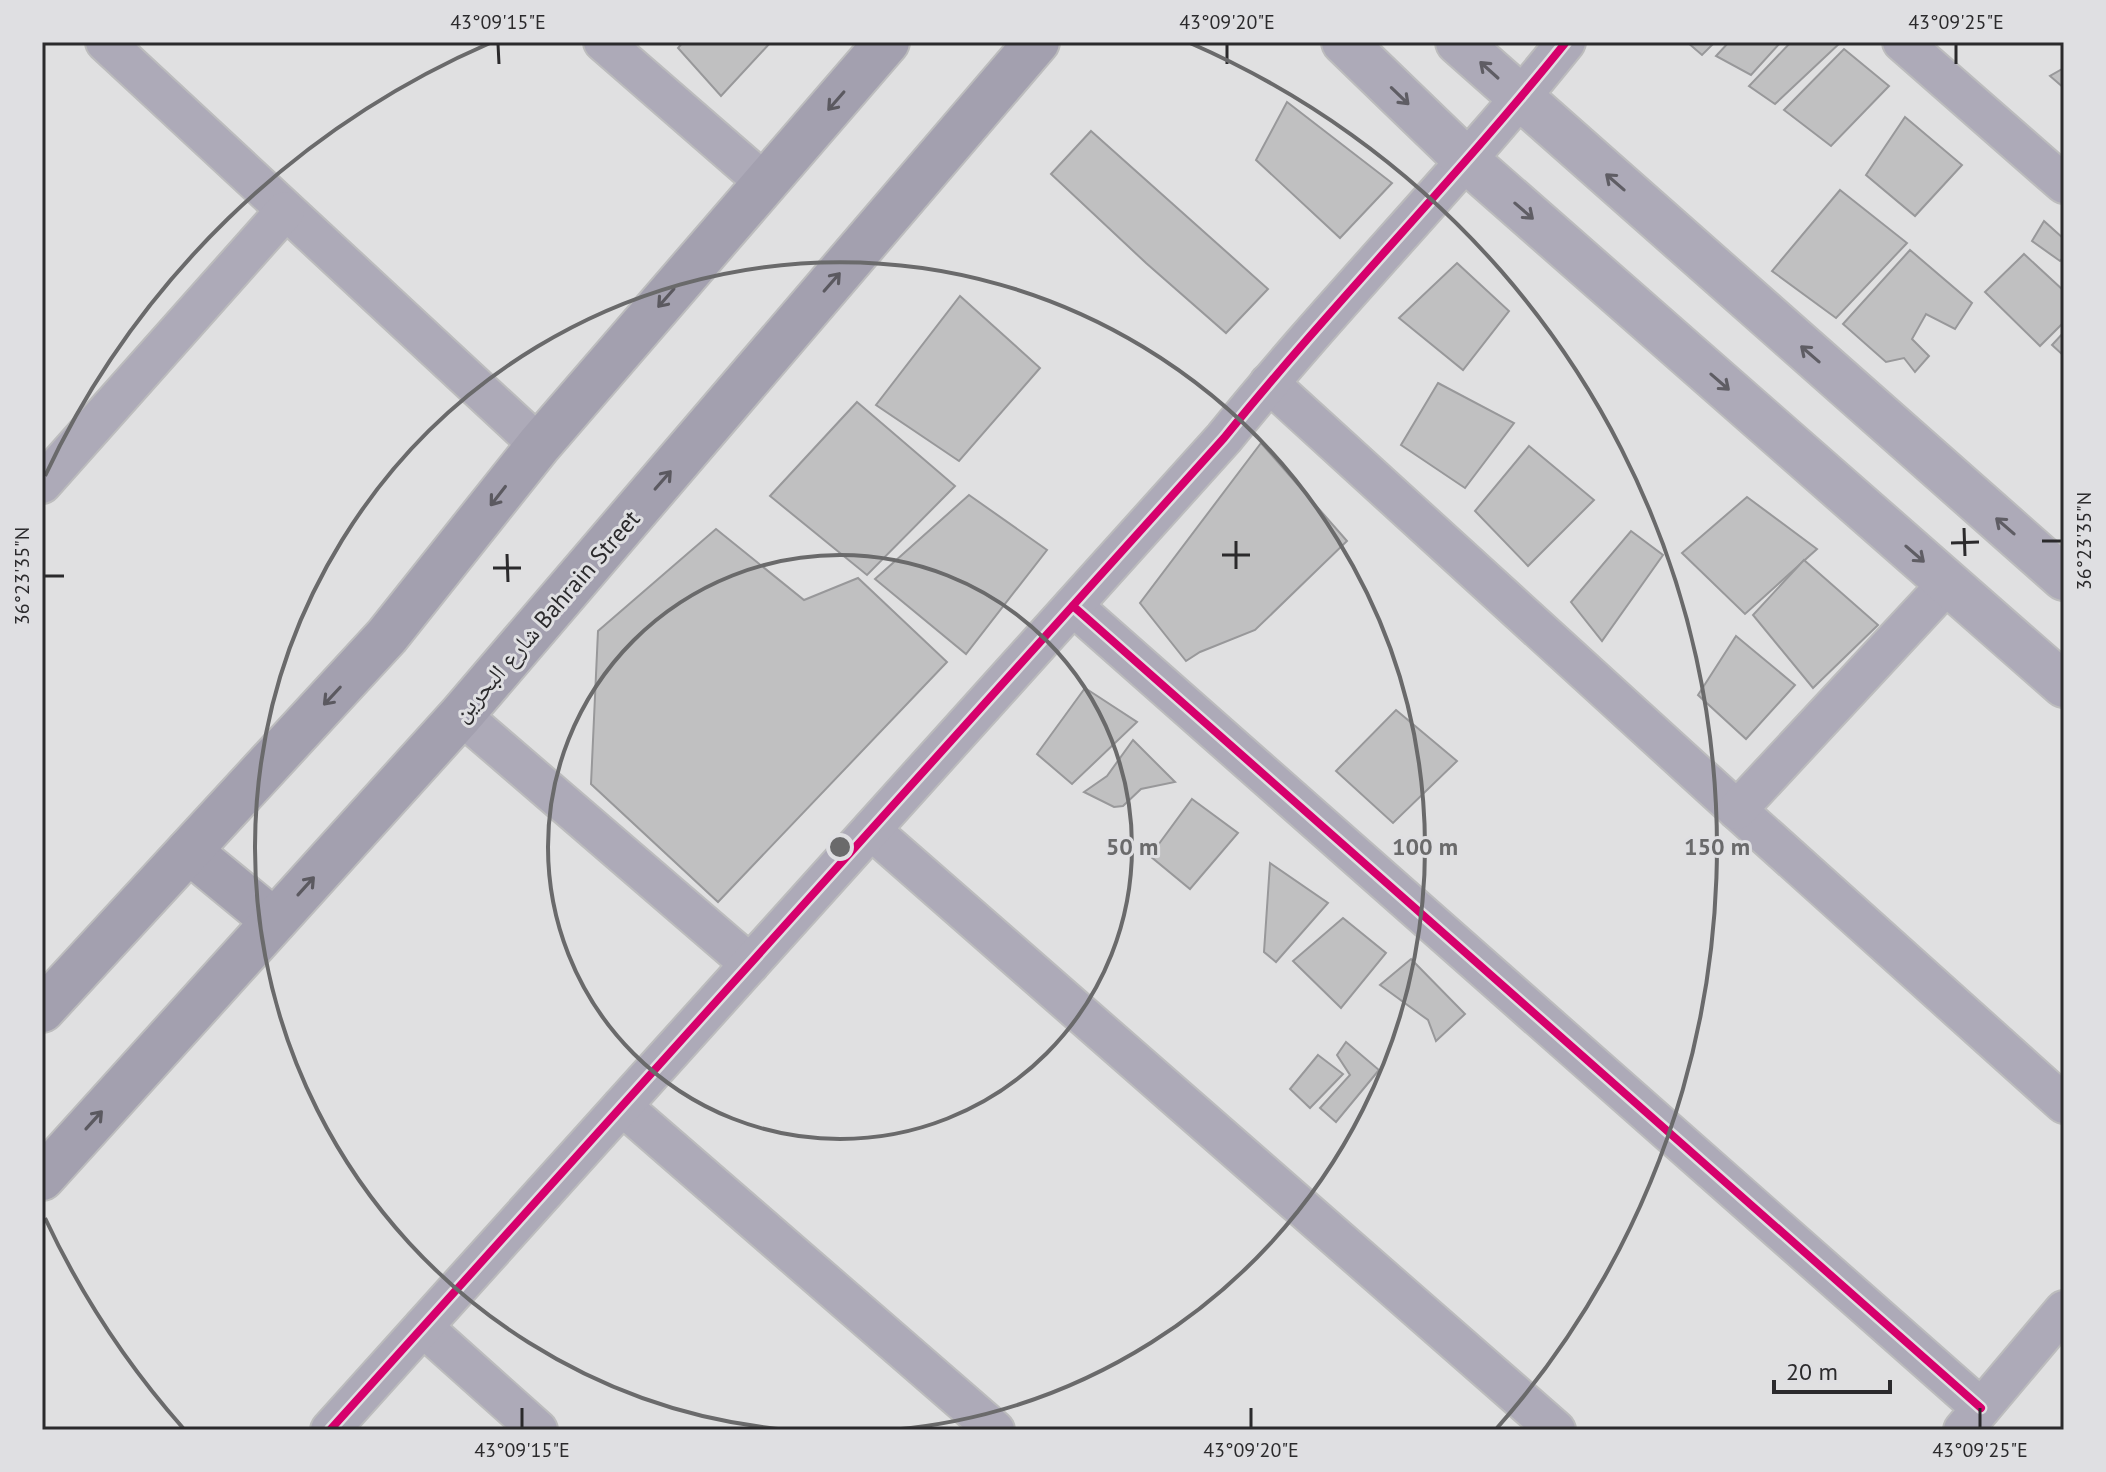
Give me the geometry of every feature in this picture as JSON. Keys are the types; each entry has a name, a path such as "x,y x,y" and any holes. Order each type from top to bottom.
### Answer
{"main road":[{"path":"42,1010 387,636 539,445 887,42"},
{"name":"شارع البحرين Bahrain Street","path":"42,1178 461,715 1037,42"},
{"path":"189,851 274,921"}],"street":[{"path":"105,42 539,445"},
{"path":"603,42 765,183"},
{"path":"1344,42 1465,159 2064,685"},
{"path":"1458,42 2064,578"},
{"path":"330,1430 1224,438 1465,159 1521,99 1566,42"},
{"path":"1902,42 2064,184"},
{"path":"42,484 285,211"},
{"path":"1269,383 2064,1104"},
{"path":"1737,810 1948,583"},
{"path":"1073,606 1972,1419 2064,1310"},
{"path":"461,715 750,964"},
{"path":"871,830 1556,1430"},
{"path":"622,1106 995,1430"},
{"path":"423,1327 538,1430"}],"building":[{"path":"683,42 771,42 721,96 678,48"},
{"path":"1687,42 1715,42 1702,55"},
{"path":"1729,42 1781,42 1751,75 1716,56"},
{"path":"1791,42 1841,42 1775,104 1749,86"},
{"path":"1844,49 1889,86 1831,146 1784,110"},
{"path":"2064,68 2064,88 2050,76"},
{"path":"1287,102 1392,183 1340,238 1256,160"},
{"path":"1905,117 1962,165 1915,216 1866,175"},
{"path":"1091,131 1268,289 1226,333 1051,174"},
{"path":"1840,190 1907,243 1836,318 1772,271"},
{"path":"2044,221 2064,239 2064,256 2060,261 2032,241"},
{"path":"1910,250 1972,303 1955,329 1926,314 1912,339 1929,356 1915,372 1904,358 1886,362 1843,324"},
{"path":"2024,254 2064,291 2064,322 2040,346 1985,292"},
{"path":"1457,263 1509,311 1463,370 1399,318"},
{"path":"960,296 1040,368 959,461 876,405"},
{"path":"2064,332 2064,356 2052,345"},
{"path":"1438,383 1514,423 1465,488 1401,445"},
{"path":"857,402 955,486 867,575 770,496"},
{"path":"1261,443 1347,541 1255,630 1200,652 1186,661 1140,603"},
{"path":"1529,446 1594,500 1528,566 1475,511"},
{"path":"969,495 1047,550 966,654 875,579"},
{"path":"1747,497 1817,549 1745,614 1682,553"},
{"path":"716,529 804,600 858,578 947,662 718,902 591,784 598,631"},
{"path":"1631,531 1663,555 1602,641 1571,602"},
{"path":"1804,560 1878,625 1813,688 1753,615"},
{"path":"1736,636 1795,685 1746,739 1698,695"},
{"path":"1085,688 1137,722 1072,784 1037,754"},
{"path":"1396,710 1457,761 1393,823 1336,771"},
{"path":"1133,740 1175,782 1141,789 1123,806 1114,807 1084,792 1107,776"},
{"path":"1192,799 1238,833 1190,889 1150,856"},
{"path":"1270,863 1328,903 1276,962 1264,952"},
{"path":"1343,918 1386,953 1341,1008 1293,961"},
{"path":"1411,959 1465,1014 1436,1041 1428,1020 1380,985"},
{"path":"1346,1042 1379,1070 1336,1122 1320,1108 1350,1075 1337,1055"},
{"path":"1318,1055 1343,1074 1310,1108 1290,1089"}],"cycle path":[{"path":"330,1430 1224,438 1566,42"},
{"path":"1073,606 1981,1408"}]}
